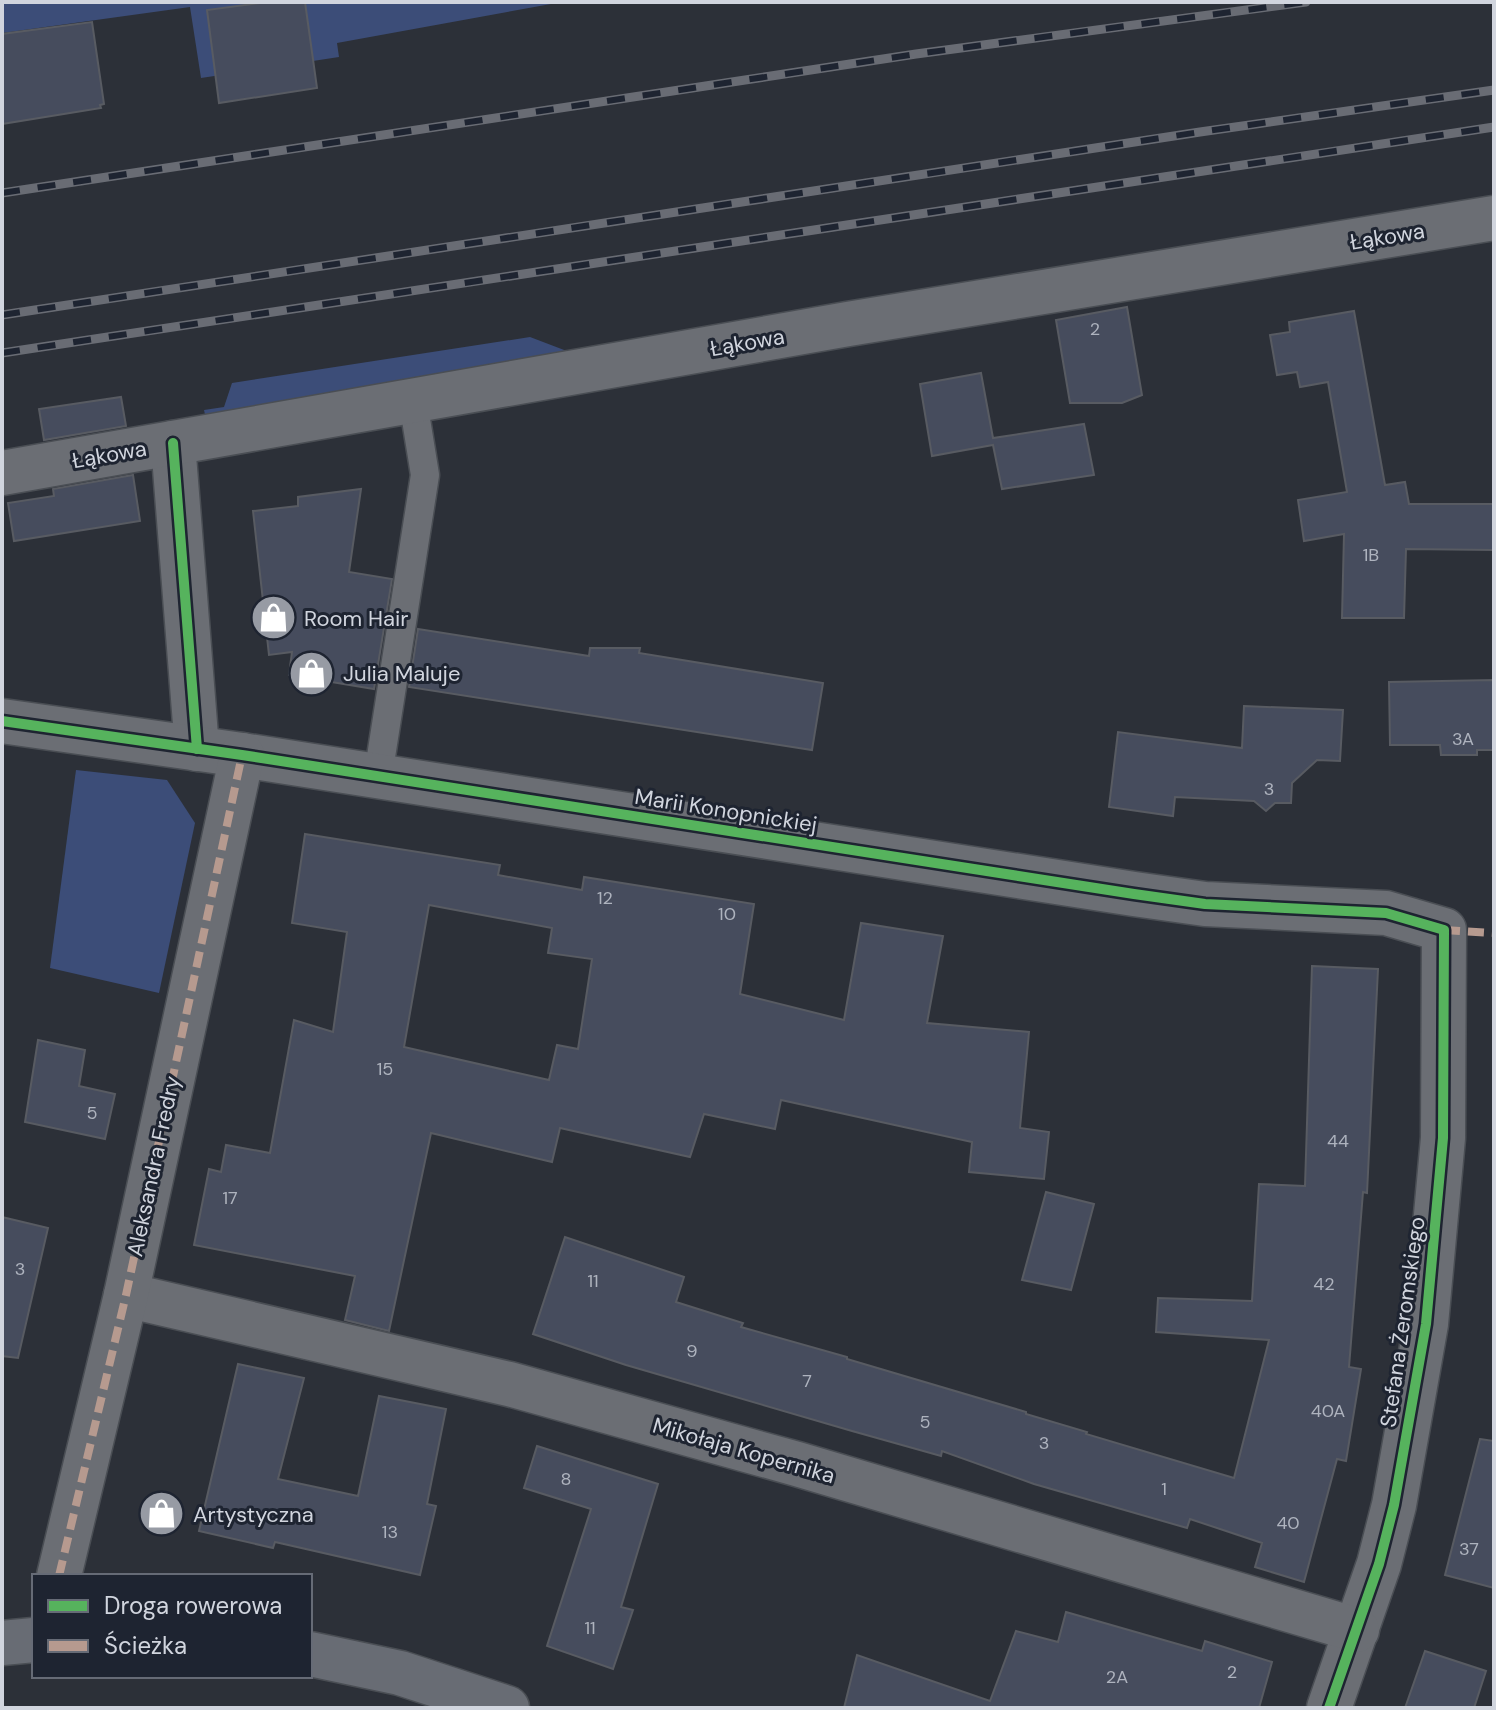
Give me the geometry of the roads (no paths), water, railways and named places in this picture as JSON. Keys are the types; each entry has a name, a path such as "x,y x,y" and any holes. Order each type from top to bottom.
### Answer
{"street":[{"name":"Łąkowa","path":"2,473 863,322 1494,218"},
{"path":"173,443 197,749"},
{"name":"Marii Konopnickiej","path":"2,721 242,755 1134,894 1205,904 1386,913 1444,930"},
{"name":"Aleksandra Fredry","path":"59,1574 126,1295 242,755"},
{"name":"Stefana Żeromskiego","path":"1329,1708 1379,1564 1413,1407 1433,1266 1443,1138 1444,930"},
{"name":"Mikołaja Kopernika","path":"126,1295 509,1384 812,1469 1357,1630"},
{"path":"2,1643 32,1640"},
{"path":"312,1654 400,1673 507,1708"}],"lane":[{"path":"378,776 425,475 413,401"}],"railway":[{"path":"2,193 916,54 1306,2"},
{"path":"2,315 1494,90"},
{"path":"2,353 1494,127"}],"place":[{"name":"Room Hair","path":"273,618"},
{"name":"Julia Maluje","path":"312,673"},
{"name":"Artystyczna","path":"162,1514"}]}
